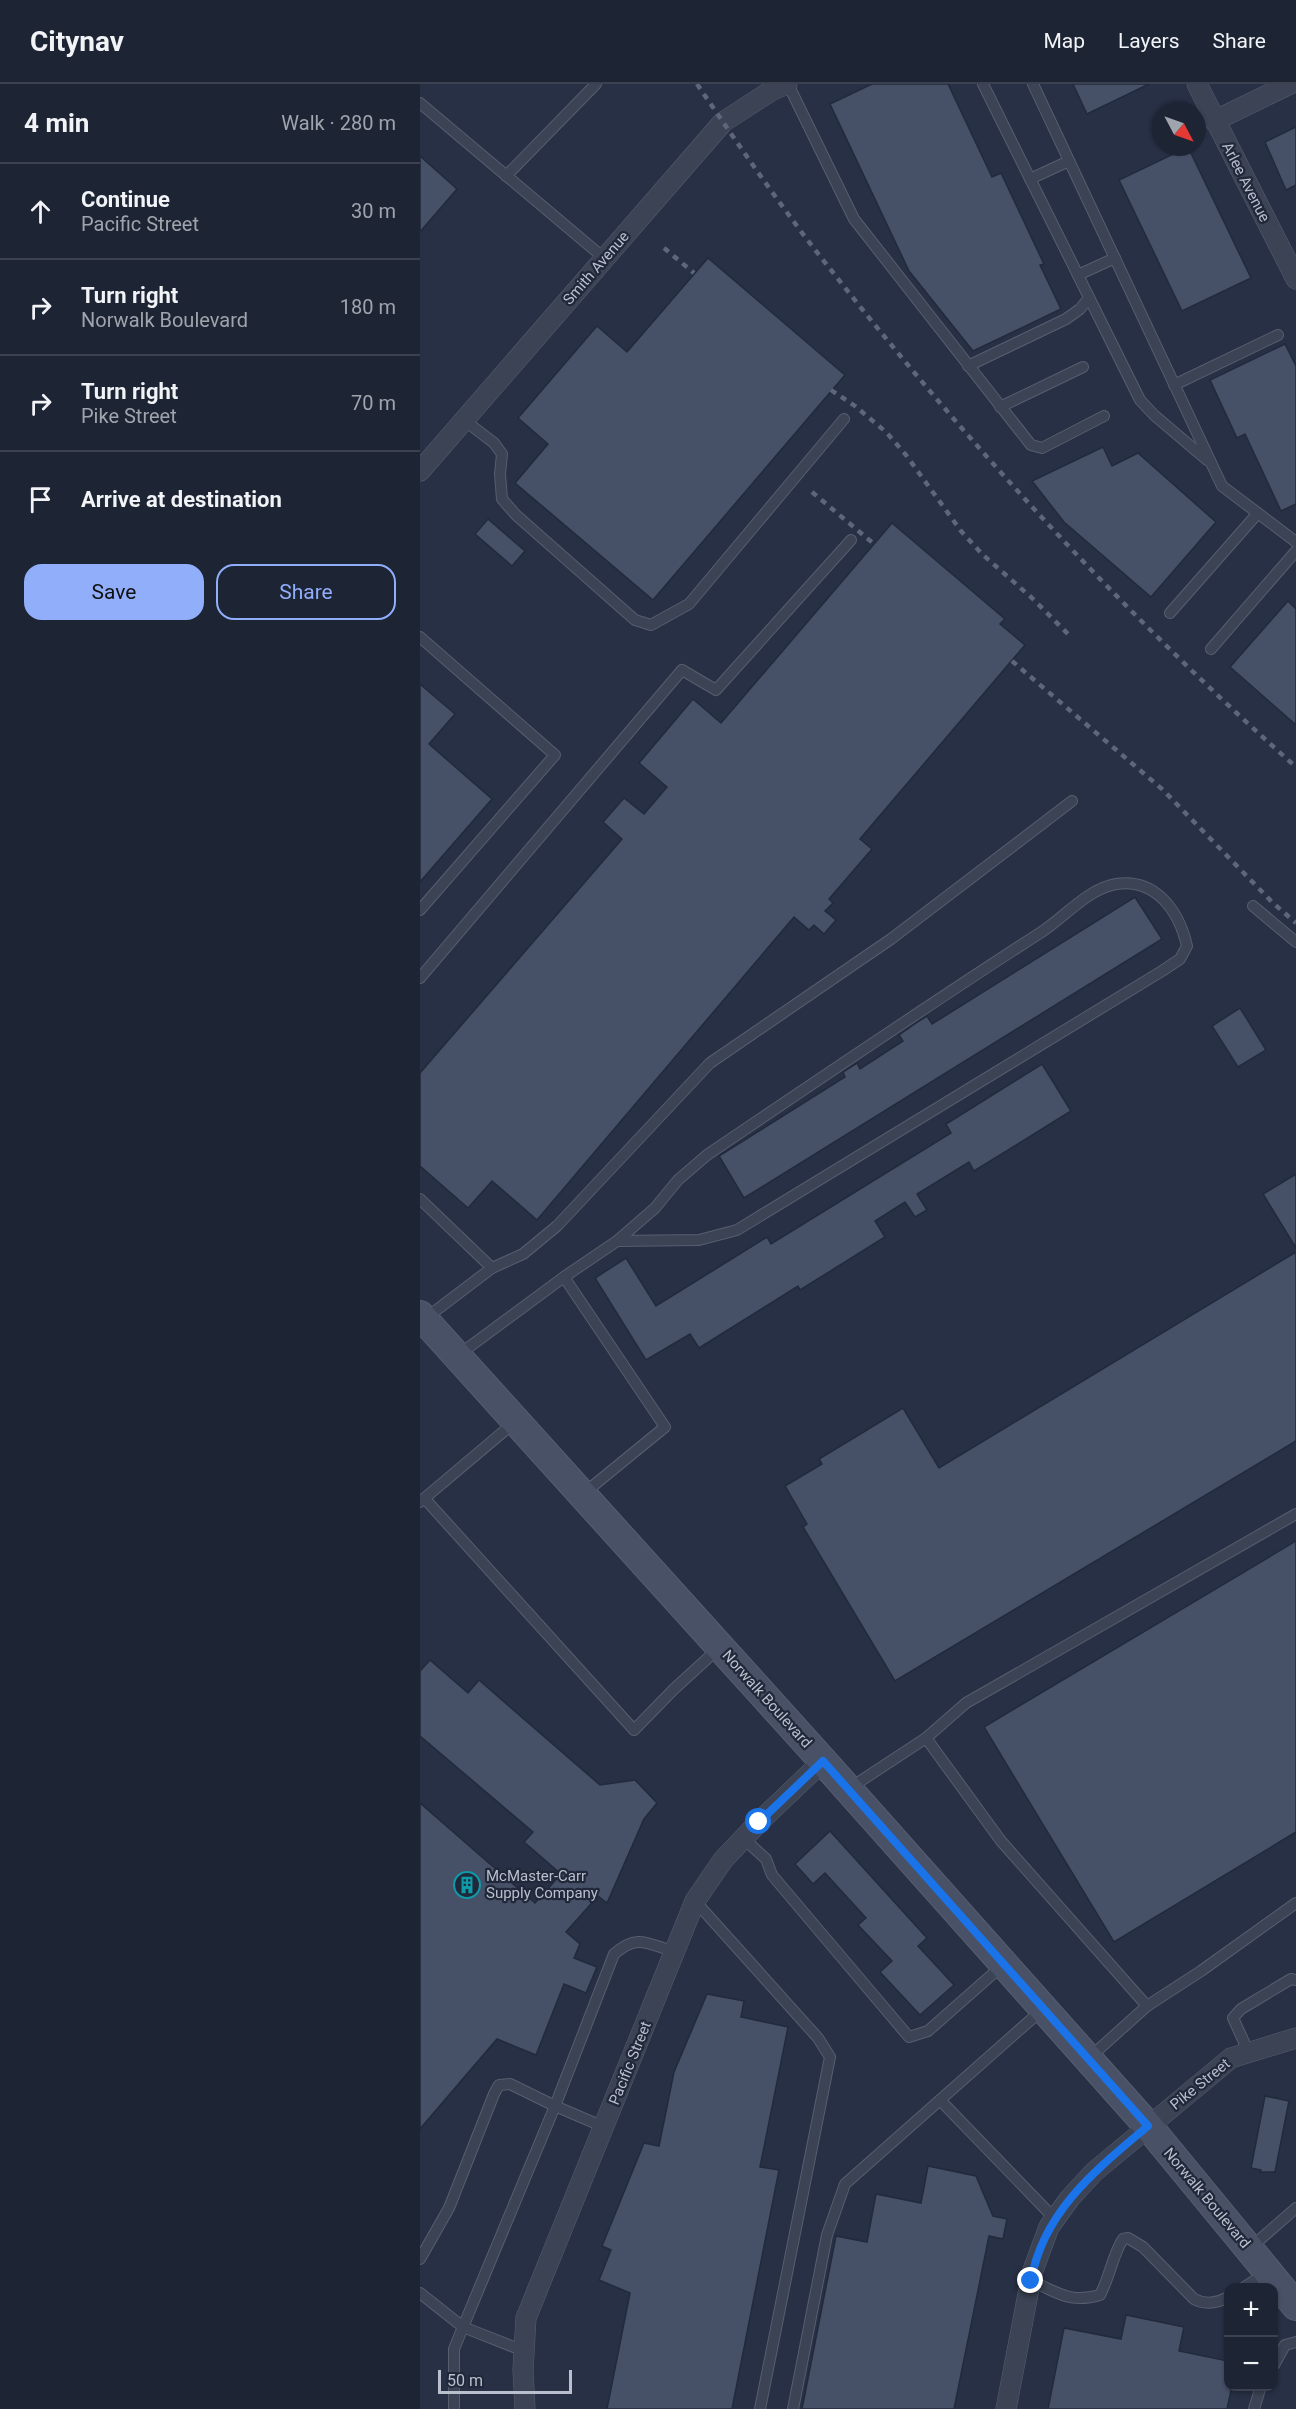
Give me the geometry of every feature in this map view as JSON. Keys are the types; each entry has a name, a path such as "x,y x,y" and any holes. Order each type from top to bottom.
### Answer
{"main road":[{"name":"Norwalk Boulevard","path":"422,1317 849,1789 1148,2126 1296,2306"}],"street":[{"name":"Smith Avenue","path":"420,471 723,122 771,91 787,84"},
{"name":"Arlee Avenue","path":"1197,84 1296,279"},
{"path":"1214,121 1290,84"},
{"name":"Pacific Street","path":"525,2409 526,2318 695,1901 723,1860 743,1838 823,1761"},
{"name":"Pike Street","path":"1006,2409 1031,2281 1049,2227 1070,2198 1094,2172 1231,2058 1296,2038"}],"lane":[{"path":"506,176 596,84"},
{"path":"787,84 854,219 1023,436 1036,447 1042,448 1104,416"},
{"path":"983,84 1140,400 1211,465"},
{"path":"1033,84 1222,486 1296,542"},
{"path":"420,103 604,258"},
{"path":"1030,179 1069,161"},
{"path":"1078,275 1115,258"},
{"path":"968,366 1066,319 1080,309 1089,298"},
{"path":"1174,384 1278,335"},
{"path":"1000,407 1083,367"},
{"path":"464,420 494,443 502,454 500,474 502,499 516,516 635,620 651,625 689,604 844,419"},
{"path":"1170,613 1258,513"},
{"path":"420,978 682,670 716,690 851,540"},
{"path":"1211,649 1296,551"},
{"path":"420,637 555,754 420,909"},
{"path":"422,1317 492,1268 523,1254 557,1226 710,1063 891,939 1072,801"},
{"path":"457,1356 564,1277 617,1242 655,1208 678,1180 707,1155 954,988 1049,927 1090,895 1114,885 1130,884 1160,894 1183,927 1187,946 1180,959 737,1230 699,1240 617,1242"},
{"path":"1253,906 1296,942"},
{"path":"420,1199 492,1268"},
{"path":"564,1277 665,1427 582,1494"},
{"path":"516,1421 422,1501 634,1730 720,1647"},
{"path":"849,1789 927,1738 966,1703 1296,1514"},
{"path":"927,1738 1001,1841 1147,2006"},
{"path":"743,1838 766,1859 772,1875 909,2037 928,2031 1004,1964"},
{"path":"695,1901 818,2038 830,2057 760,2409"},
{"path":"1088,2059 1147,2006 1201,1971 1296,1903"},
{"path":"454,2409 454,2349 555,2106 614,1954 627,1942 636,1941 675,1952"},
{"path":"1249,2053 1233,2018 1251,2003 1291,1979 1296,1980"},
{"path":"794,2409 827,2235 845,2184 1043,2009"},
{"path":"420,2259 448,2208 499,2085 510,2084 604,2127"},
{"path":"940,2100 1055,2219"},
{"path":"1249,2249 1296,2208"},
{"path":"1031,2281 1070,2298 1083,2300 1100,2295 1108,2281 1116,2250 1123,2239 1128,2238 1143,2247 1194,2299 1201,2303 1220,2302 1224,2300"},
{"path":"1251,2283 1268,2272"},
{"path":"420,2294 464,2327 524,2351"},
{"path":"1278,2358 1285,2345 1296,2342"},
{"path":"1254,2409 1259,2391"}],"building":[{"path":"872,84 948,84 992,177 1001,173 1044,264 1040,265 1061,309 973,351 909,271 830,104"},
{"path":"1073,84 1149,84 1087,114"},
{"path":"1296,127 1296,185 1286,190 1265,142"},
{"path":"420,156 457,189 420,232"},
{"path":"1169,156 1192,156 1251,278 1182,311 1119,180"},
{"path":"708,258 845,375 653,600 515,483 548,444 518,418 597,326 627,352"},
{"path":"1285,344 1296,366 1296,504 1281,511 1245,434 1237,438 1210,380"},
{"path":"1103,447 1112,466 1138,453 1216,522 1151,597 1064,522 1032,481"},
{"path":"488,519 525,551 512,566 475,534"},
{"path":"892,523 1005,619 1000,624 1025,645 860,839 872,849 829,899 833,903 825,911 836,920 824,934 814,925 809,930 794,917 537,1220 492,1181 468,1208 420,1166 420,1073 622,839 603,822 624,798 644,814 667,787 639,763 693,699 721,723"},
{"path":"1288,601 1296,609 1296,725 1230,667"},
{"path":"420,684 455,714 429,744 492,799 420,882"},
{"path":"1135,897 1162,939 744,1198 719,1156 845,1077 843,1072 857,1063 860,1069 903,1041 899,1035 927,1016 932,1024"},
{"path":"1240,1008 1266,1050 1238,1067 1212,1026"},
{"path":"1042,1064 1071,1111 974,1171 969,1162 917,1194 927,1210 915,1217 905,1202 875,1221 885,1237 800,1290 798,1286 699,1348 690,1334 646,1360 595,1278 626,1258 656,1306 767,1237 771,1244 951,1133 946,1124"},
{"path":"1296,1174 1296,1248 1263,1194"},
{"path":"1296,1252 1296,1441 895,1681 803,1527 807,1524 785,1486 822,1464 819,1459 903,1408 939,1468"},
{"path":"1296,1541 1296,1832 1114,1942 984,1727"},
{"name":"McMaster-Carr Supply Company","path":"430,1660 468,1693 479,1680 600,1785 635,1780 657,1803 644,1819 607,1903 598,1896 566,1932 580,1944 574,1958 597,1967 586,1993 564,1984 536,2055 497,2039 420,2129 420,1803 535,1903 561,1874 524,1842 533,1832 420,1736 420,1671"},
{"path":"830,1831 927,1938 918,1946 954,1985 920,2015 880,1972 892,1961 858,1925 866,1918 825,1873 813,1884 795,1864"},
{"path":"707,1994 744,2001 741,2017 788,2027 760,2167 779,2170 732,2409 607,2409 630,2293 599,2280 611,2250 602,2246 644,2143 659,2146 674,2072"},
{"path":"1265,2096 1289,2101 1275,2172 1260,2172 1261,2170 1251,2168"},
{"path":"928,2166 976,2176 993,2216 1007,2219 1003,2239 989,2236 954,2409 802,2409 836,2236 867,2242 876,2194 921,2203"},
{"path":"1126,2315 1184,2327 1179,2351 1224,2360 1224,2391 1231,2391 1227,2409 1048,2409 1064,2328 1121,2339"}],"railway":[{"path":"697,84 813,247 884,336 995,466 1052,529 1171,651 1296,767"},
{"path":"664,248 694,273"},
{"path":"831,390 855,406 886,432 906,455 961,531 982,554 1032,598 1068,634"},
{"path":"812,492 874,544"},
{"path":"1012,661 1162,789 1273,903 1296,923"}],"place":[{"name":"McMaster-Carr Supply Company","path":"467,1885"}],"route":[{"path":"759,1822 823,1761 1148,2126 1094,2172 1070,2198 1049,2227 1031,2281"}]}
